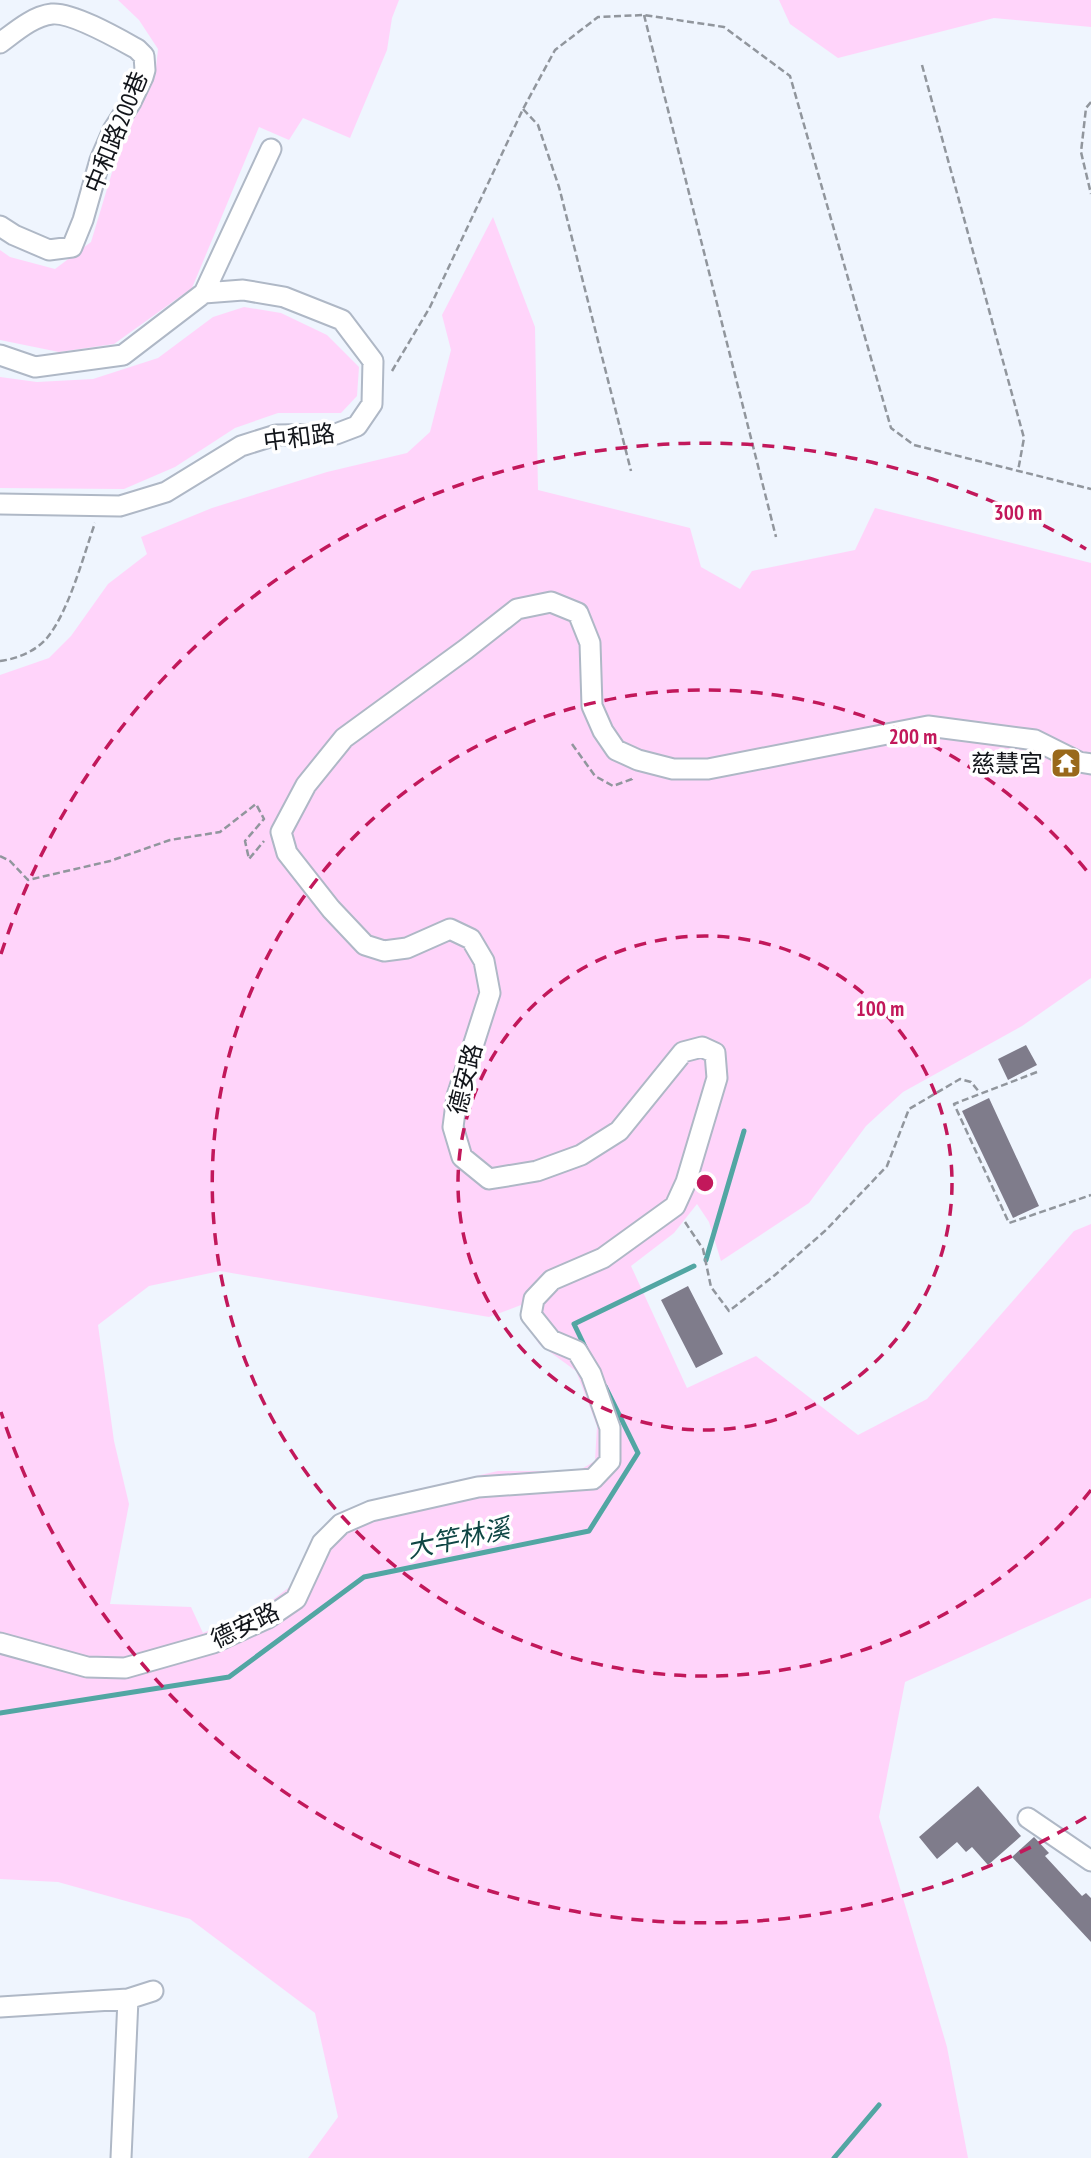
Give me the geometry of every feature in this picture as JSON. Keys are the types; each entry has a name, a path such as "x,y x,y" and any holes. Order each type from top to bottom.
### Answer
{"street":[{"name":"中和路200巷","path":"0,43 35,20 53,14 68,16 137,49 144,56 145,70 100,160 83,220 72,247 49,250 0,226"},
{"path":"0,355 35,367 123,355 204,293 271,149"},
{"name":"中和路","path":"0,504 120,506 166,492 241,446 276,435 336,435 357,426 372,404 373,361 342,320 284,297 243,290 204,293"},
{"path":"281,832 306,785 344,738 517,609 551,602 578,613 590,643 592,706 603,731 616,750 638,760 673,769 708,769 928,726 1035,740 1079,762 1091,764"},
{"name":"德安路","path":"0,1643 87,1667 125,1668 213,1643 268,1618 296,1599 322,1543 341,1524 372,1511 478,1486 593,1479 610,1461 610,1427 591,1374 577,1351 551,1340 531,1315 534,1299 552,1280 603,1258 675,1206 686,1182 717,1078 715,1053 702,1047 683,1052 619,1131 581,1154 537,1171 489,1179 462,1157 453,1127 457,1096 490,993 484,961 471,939 450,929 407,948 384,951 365,945 331,909 287,853 281,832"},
{"path":"1028,1818 1091,1861"},
{"path":"0,2007 128,1999 153,1991"},
{"path":"121,2158 128,1999"}],"path":[{"path":"644,15 776,537"},
{"path":"392,372 430,307 523,109 555,50 598,17 644,15 724,27 790,76 891,428 914,444 1091,489"},
{"path":"922,65 1024,438 1018,471"},
{"path":"1091,102 1086,108 1081,152 1091,194"},
{"path":"523,109 538,125 559,187 631,471"},
{"path":"0,661 18,659 46,639 63,611 102,506"},
{"path":"572,744 596,776 613,786 632,779 638,760"},
{"path":"0,856 10,861 28,880 110,861 170,840 220,832 256,804 264,819 245,841 249,859 264,841 281,832"},
{"path":"1037,1072 954,1104 1009,1223 1091,1195"},
{"path":"675,1206 703,1249 711,1287 729,1311 826,1230 887,1166 909,1110 960,1079 971,1082 981,1093"}],"shaded area":[{"path":"118,0 399,0 392,18 387,50 350,138 303,118 289,140 259,127 192,288 114,344 59,352 0,340 0,250 10,257 55,269 91,242 126,126 155,77 158,49 139,20"},
{"path":"779,0 1091,0 1091,27 994,18 838,58 790,24"},
{"path":"493,217 535,327 538,490 690,528 701,567 740,589 752,571 855,550 875,508 1091,563 1091,978 1022,1026 903,1092 866,1126 809,1203 721,1261 709,1222 697,1204 674,1233 631,1266 687,1388 756,1356 858,1435 927,1399 1074,1231 1091,1224 1091,1598 905,1682 879,1817 947,2047 968,2158 308,2158 338,2117 315,2013 190,1919 58,1882 0,1879 0,675 49,658 71,636 108,584 147,554 141,537 212,508 327,472 407,453 430,432 451,350 442,315","holes":["220,1271 489,1317 521,1305 525,1322 539,1344 576,1371 597,1426 595,1461 578,1471 498,1471 383,1497 340,1512 314,1536 296,1582 262,1608 203,1633 191,1607 110,1604 129,1504 114,1441 98,1325 149,1286"]},
{"path":"244,307 281,313 327,335 359,367 357,396 341,413 278,413 235,428 175,467 124,489 0,488 0,377 37,382 93,379 158,358 213,317"}],"building":[{"path":"1026,1045 1037,1065 1008,1080 998,1059"},
{"path":"989,1098 1039,1206 1013,1218 962,1111"},
{"path":"688,1286 723,1354 696,1368 661,1300"},
{"path":"978,1786 1021,1836 988,1865 972,1847 966,1852 957,1842 937,1859 919,1837"},
{"path":"1034,1837 1049,1853 1045,1856 1082,1896 1086,1893 1091,1898 1091,1942 1012,1857"}],"waterway":[{"name":"大竿林溪","path":"706,1260 744,1131"},
{"name":"大竿林溪","path":"586,1349 574,1324 694,1266"},
{"name":"大竿林溪","path":"0,1713 229,1677 364,1577 589,1531 638,1453 605,1386"},
{"path":"834,2158 879,2105"}],"place":[{"name":"慈慧宮","path":"1066,763"}]}
